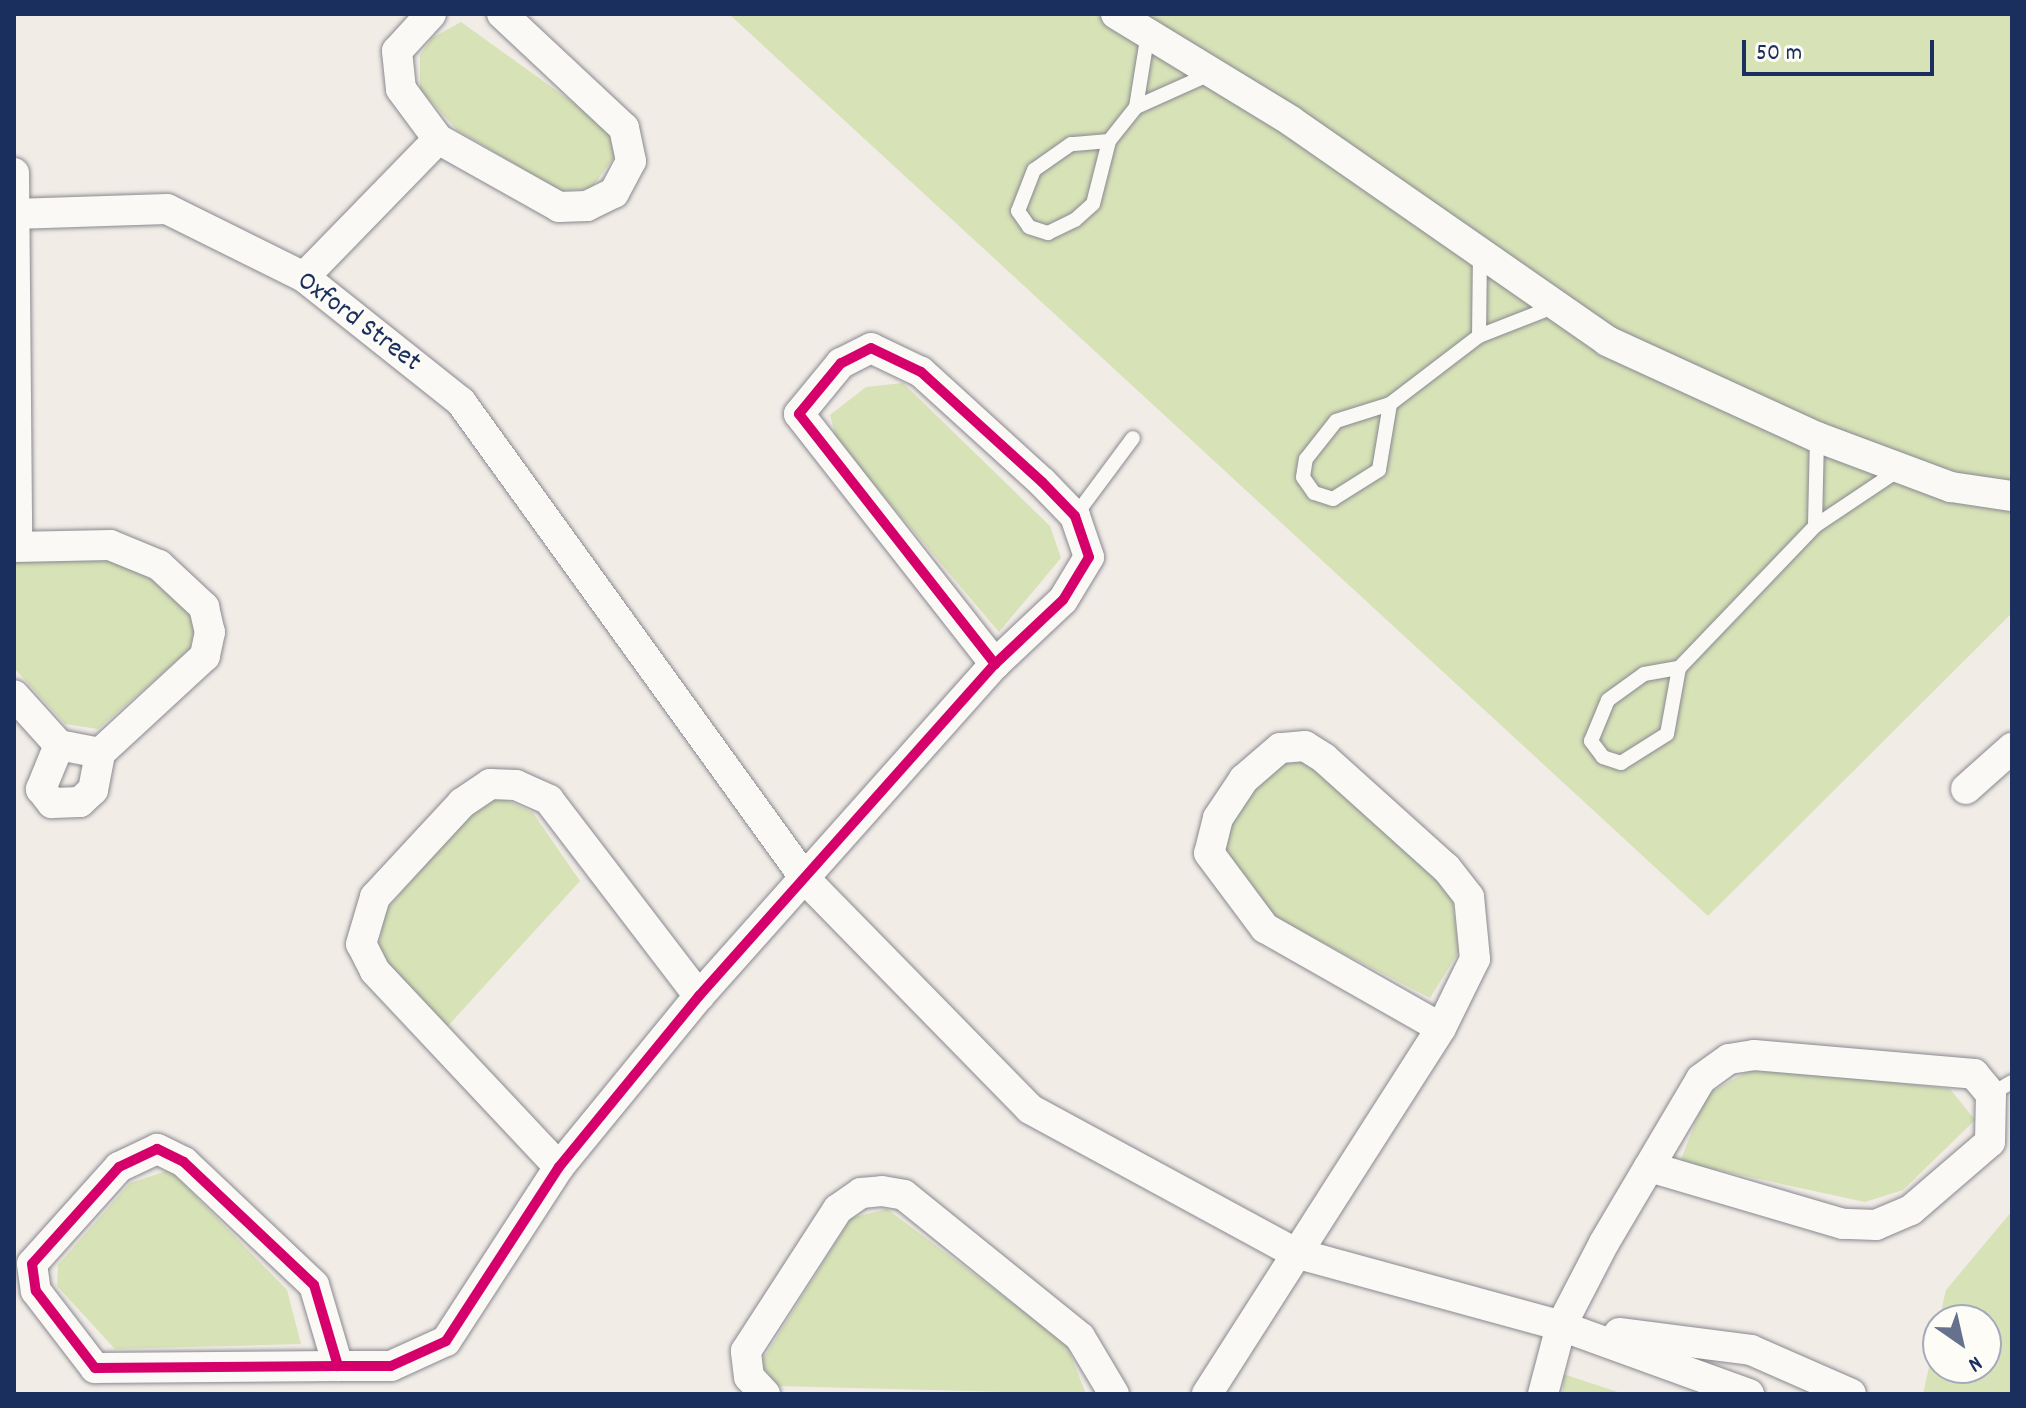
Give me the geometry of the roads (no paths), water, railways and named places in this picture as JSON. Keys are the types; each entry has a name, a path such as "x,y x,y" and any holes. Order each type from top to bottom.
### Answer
{"street":[{"path":"431,14 397,51 401,89 438,139 559,207 587,206 614,193 631,161 624,128 502,14"},
{"path":"1116,14 1212,73 1553,307 1653,365 1817,437 1901,468 2012,496"},
{"path":"304,277 438,139"},
{"path":"14,173 17,213 16,546 110,545 159,565 204,607 205,656 100,753 93,790 80,802 52,803 41,789 59,745"},
{"name":"Oxford Street","path":"17,213 167,209 304,277 461,402 546,525 807,881 1030,1109 1295,1253 1561,1326"},
{"path":"338,1366 314,1285 184,1162 157,1149 119,1167 32,1264 36,1291 95,1368 391,1366 446,1341 559,1167 699,996 807,881 995,664 1063,600 1089,557 1075,516 921,372 871,348 841,363 799,414 995,664"},
{"path":"14,695 59,745 100,753"},
{"path":"1207,1394 1441,1028 1475,959 1469,897 1324,758 1305,746 1280,748 1244,779 1218,818 1209,853 1265,928 1441,1028"},
{"path":"1966,789 2012,748"},
{"path":"559,1167 375,971 361,944 375,897 462,803 490,784 516,785 549,800 699,996"},
{"path":"1543,1394 1561,1326 1649,1167 1701,1079 1729,1059 1754,1055 1974,1074 2002,1088 1990,1142 1911,1210 1876,1225 1843,1224 1649,1167"},
{"path":"765,1394 749,1377 746,1351 838,1209 861,1193 882,1191 904,1195 1080,1337 1114,1394"},
{"path":"1561,1326 1749,1394"},
{"path":"1561,1326 1751,1350 1851,1394"}],"lane":[{"path":"1136,107 1148,32"},
{"path":"1109,141 1071,144 1034,170 1018,211 1029,227 1048,233 1093,204 1109,141 1136,107 1212,73"},
{"path":"1479,336 1480,258"},
{"path":"1390,404 1379,470 1333,499 1314,493 1303,477 1319,436 1356,410 1390,404 1479,336 1553,307"},
{"path":"1815,526 1817,437"},
{"path":"1075,516 1133,438"},
{"path":"1679,668 1644,674 1608,700 1591,741 1603,757 1621,763 1667,734 1679,668 1815,526 1901,468"}]}
